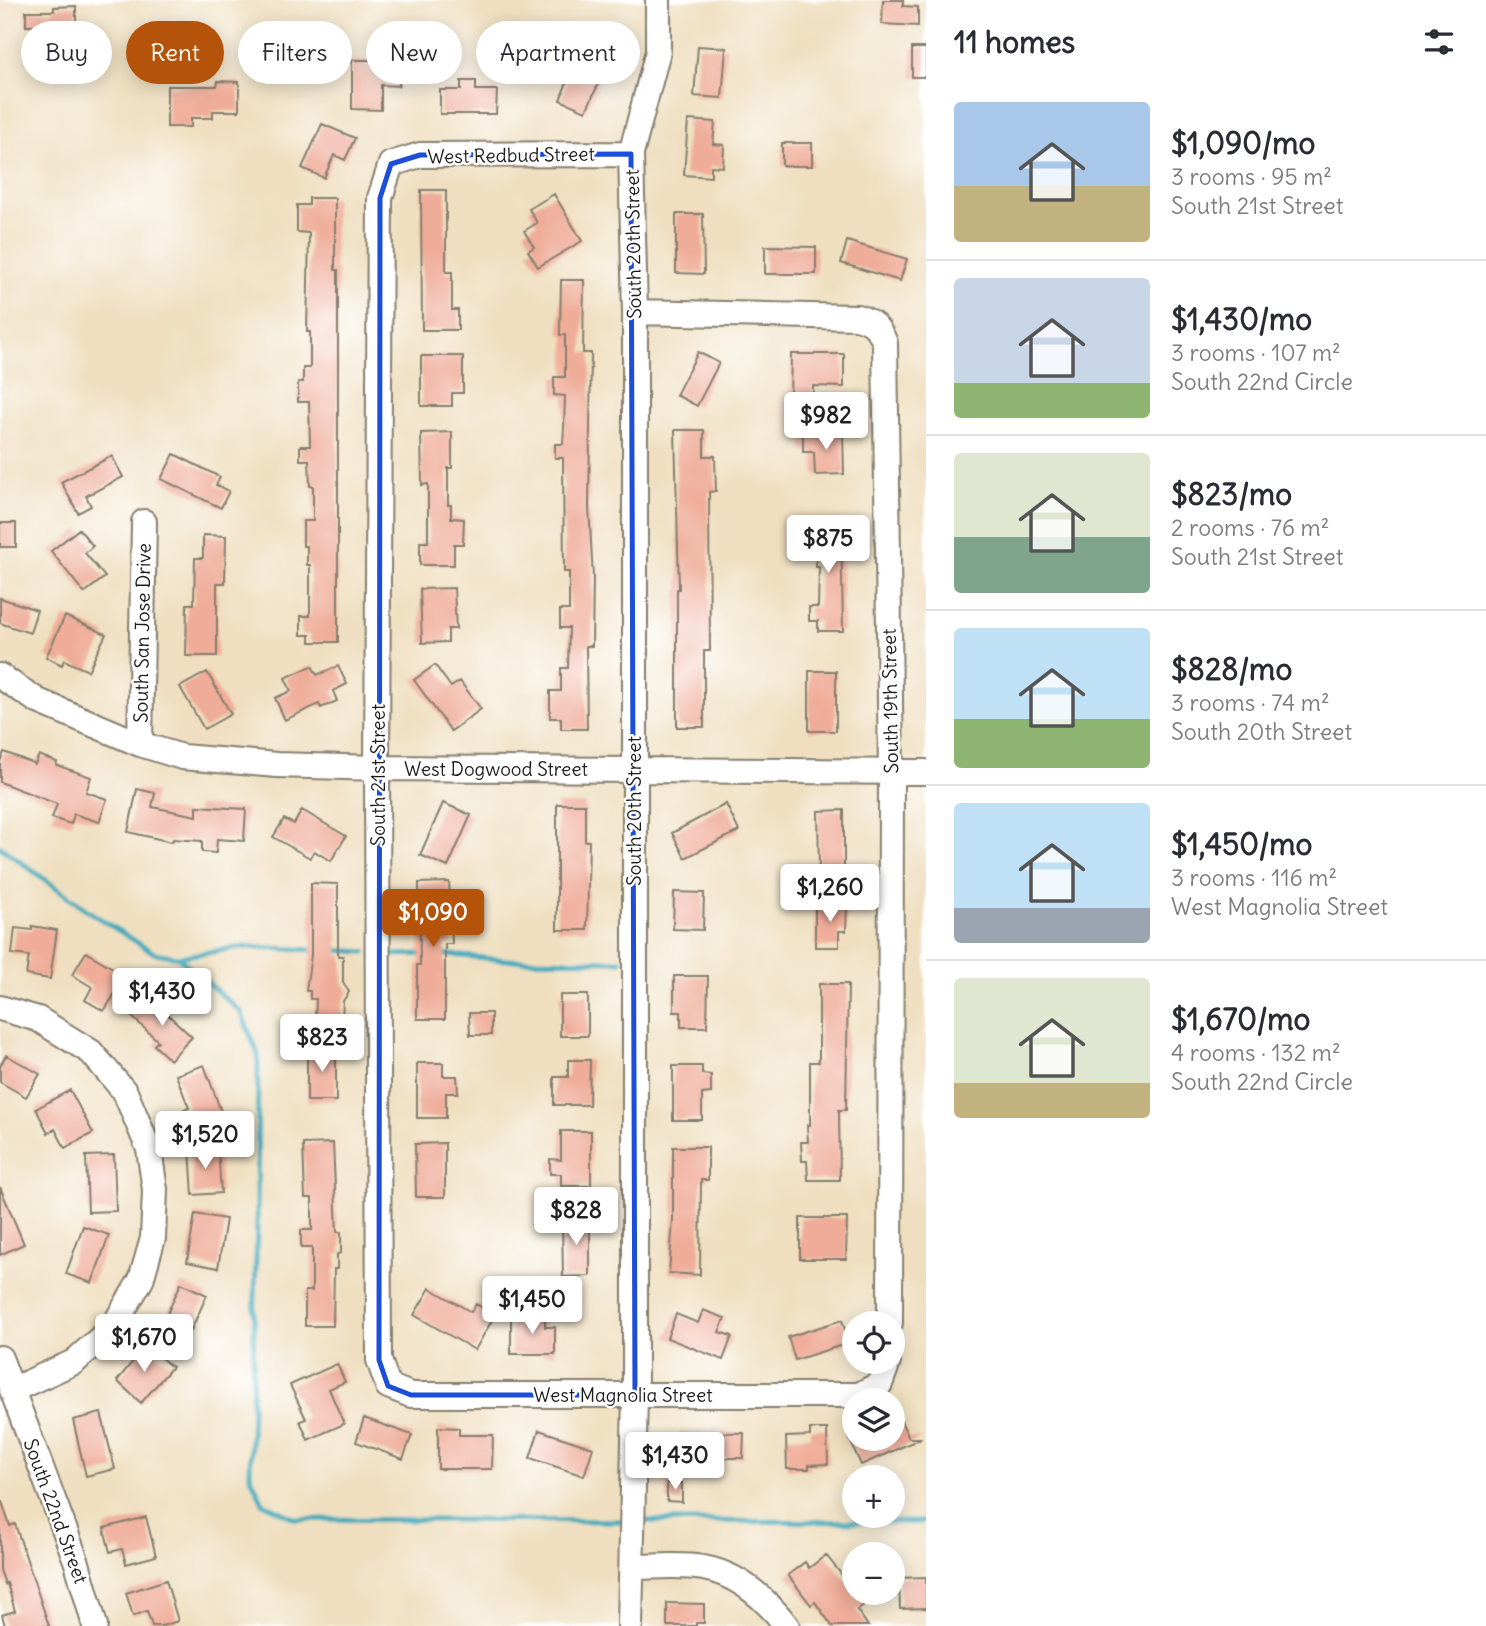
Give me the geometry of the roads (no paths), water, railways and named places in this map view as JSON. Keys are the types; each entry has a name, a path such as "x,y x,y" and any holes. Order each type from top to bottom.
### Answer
{"street":[{"name":"South 20th Street","path":"630,1626 635,1395 635,312 631,154 658,51 658,0"},
{"name":"West Redbud Street","path":"391,164 420,155 631,154"},
{"name":"South 21st Street","path":"388,1386 379,1360 377,768 380,198 391,164"},
{"name":"South 19th Street","path":"635,312 857,317 869,320 879,329 885,343 891,772 890,1311"},
{"name":"South San Jose Drive","path":"140,744 144,522"},
{"name":"West Dogwood Street","path":"0,676 38,701 140,744 182,757 277,765 377,768 926,772"},
{"path":"0,1009 38,1019 91,1052 125,1092 149,1149 155,1190 153,1238 141,1280 113,1327 74,1362 12,1390"},
{"name":"South 22nd Street","path":"0,1359 77,1563 95,1626"},
{"name":"West Magnolia Street","path":"388,1386 411,1395 859,1395 880,1384 884,1374"},
{"path":"632,1567 703,1567 734,1578 753,1590 788,1626"}],"waterway":[{"path":"0,847 94,915 154,953 178,957 241,1012 258,1054 257,1225 250,1475 263,1503 296,1519 626,1521"},
{"path":"178,957 243,947 316,950"},
{"path":"333,950 365,952"},
{"path":"390,955 425,954"},
{"path":"439,954 507,960 621,961"},
{"path":"640,1521 926,1522"}]}
